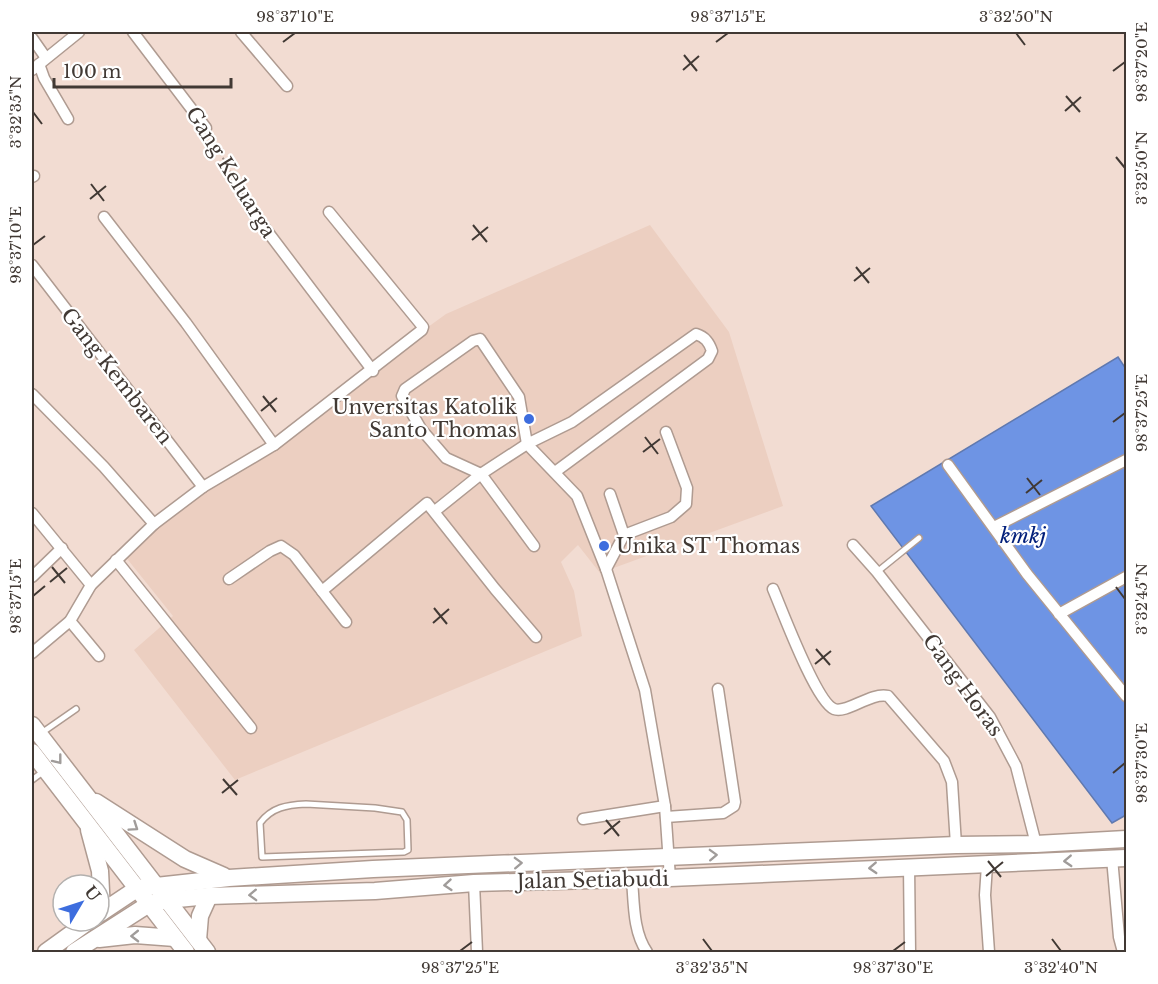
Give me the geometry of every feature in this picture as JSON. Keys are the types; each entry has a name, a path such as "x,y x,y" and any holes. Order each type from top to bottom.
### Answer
{"main road":[{"path":"35,730 167,900 197,948"},
{"path":"32,752 175,938"},
{"path":"86,795 185,859 229,878"},
{"path":"87,823 100,873"},
{"name":"Jalan Setiabudi","path":"111,906 138,888 155,884 274,875 311,864 669,857 1126,839"},
{"path":"987,865 990,845"},
{"name":"Jalan Setiabudi","path":"74,952 149,904 209,896 375,891 474,883 670,878 1119,858"},
{"path":"373,861 375,891"},
{"path":"197,948 200,916 209,896"},
{"name":"Jalan Setiabudi","path":"46,952 73,933"},
{"path":"94,939 135,935 175,938 197,948"}],"street":[{"path":"39,64 79,32"},
{"name":"Gang Keluarga","path":"133,32 206,128"},
{"path":"241,32 287,86"},
{"path":"32,38 44,78 68,119"},
{"name":"Gang Keluarga","path":"252,211 372,371"},
{"path":"32,653 70,621 91,585 154,524 203,487 274,445 420,333 423,327 329,212"},
{"path":"104,217 186,323 274,445"},
{"name":"Gang Kembaren","path":"32,265 203,487"},
{"path":"435,511 481,474 527,444 572,422 696,334 703,336 710,344 712,351 708,359 555,472"},
{"path":"534,546 481,474 446,458 422,429 402,396 408,385 473,341 481,340 519,397 527,444 577,496 606,569 645,690 665,811 670,878"},
{"path":"32,394 104,467 154,524"},
{"path":"606,569 624,535 671,517 686,504 687,488 666,432"},
{"path":"994,527 1126,460"},
{"path":"948,465 1027,574 1126,696"},
{"path":"610,494 624,535"},
{"path":"322,591 424,503 429,504 495,589 536,637"},
{"path":"32,513 91,585"},
{"name":"Gang Horas","path":"853,545 877,572 983,708 999,733 1016,766 1036,844"},
{"path":"230,579 270,550 281,546 294,555 346,622"},
{"path":"32,577 62,548"},
{"path":"116,560 251,728"},
{"path":"1059,614 1126,577"},
{"path":"773,589 814,682 826,702 834,709 842,710 876,695 888,696 944,762 952,782 956,845"},
{"path":"70,621 99,656"},
{"path":"583,819 665,811 723,813 734,806 718,689"},
{"path":"1119,858 1119,937 1123,952"},
{"path":"987,865 985,895 989,952"},
{"path":"909,866 910,952"},
{"path":"632,879 638,930 642,945 647,952"},
{"path":"474,883 477,952"}],"lane":[{"path":"877,572 919,538"},
{"path":"35,730 76,709"},
{"path":"32,780 45,770"},
{"path":"311,864 265,858 260,854 260,823 274,809 297,805 375,808 402,812 407,820 408,850 373,861"},
{"path":"273,858 274,875"}],"path":[{"name":"Gang Keluarga","path":"206,128 252,211"}],"shaded area":[{"name":"Unversitas Katolik Santo Thomas","path":"650,225 729,332 783,506 600,573 578,545 561,562 574,591 582,636 235,780 134,650 173,616 120,550 446,314"}],"water":[{"name":"kmkj","path":"1118,357 1126,369 1126,815 1112,823 871,506"}],"place":[{"name":"Unversitas Katolik Santo Thomas","path":"529,419"},
{"name":"Unika ST Thomas","path":"604,546"}]}
